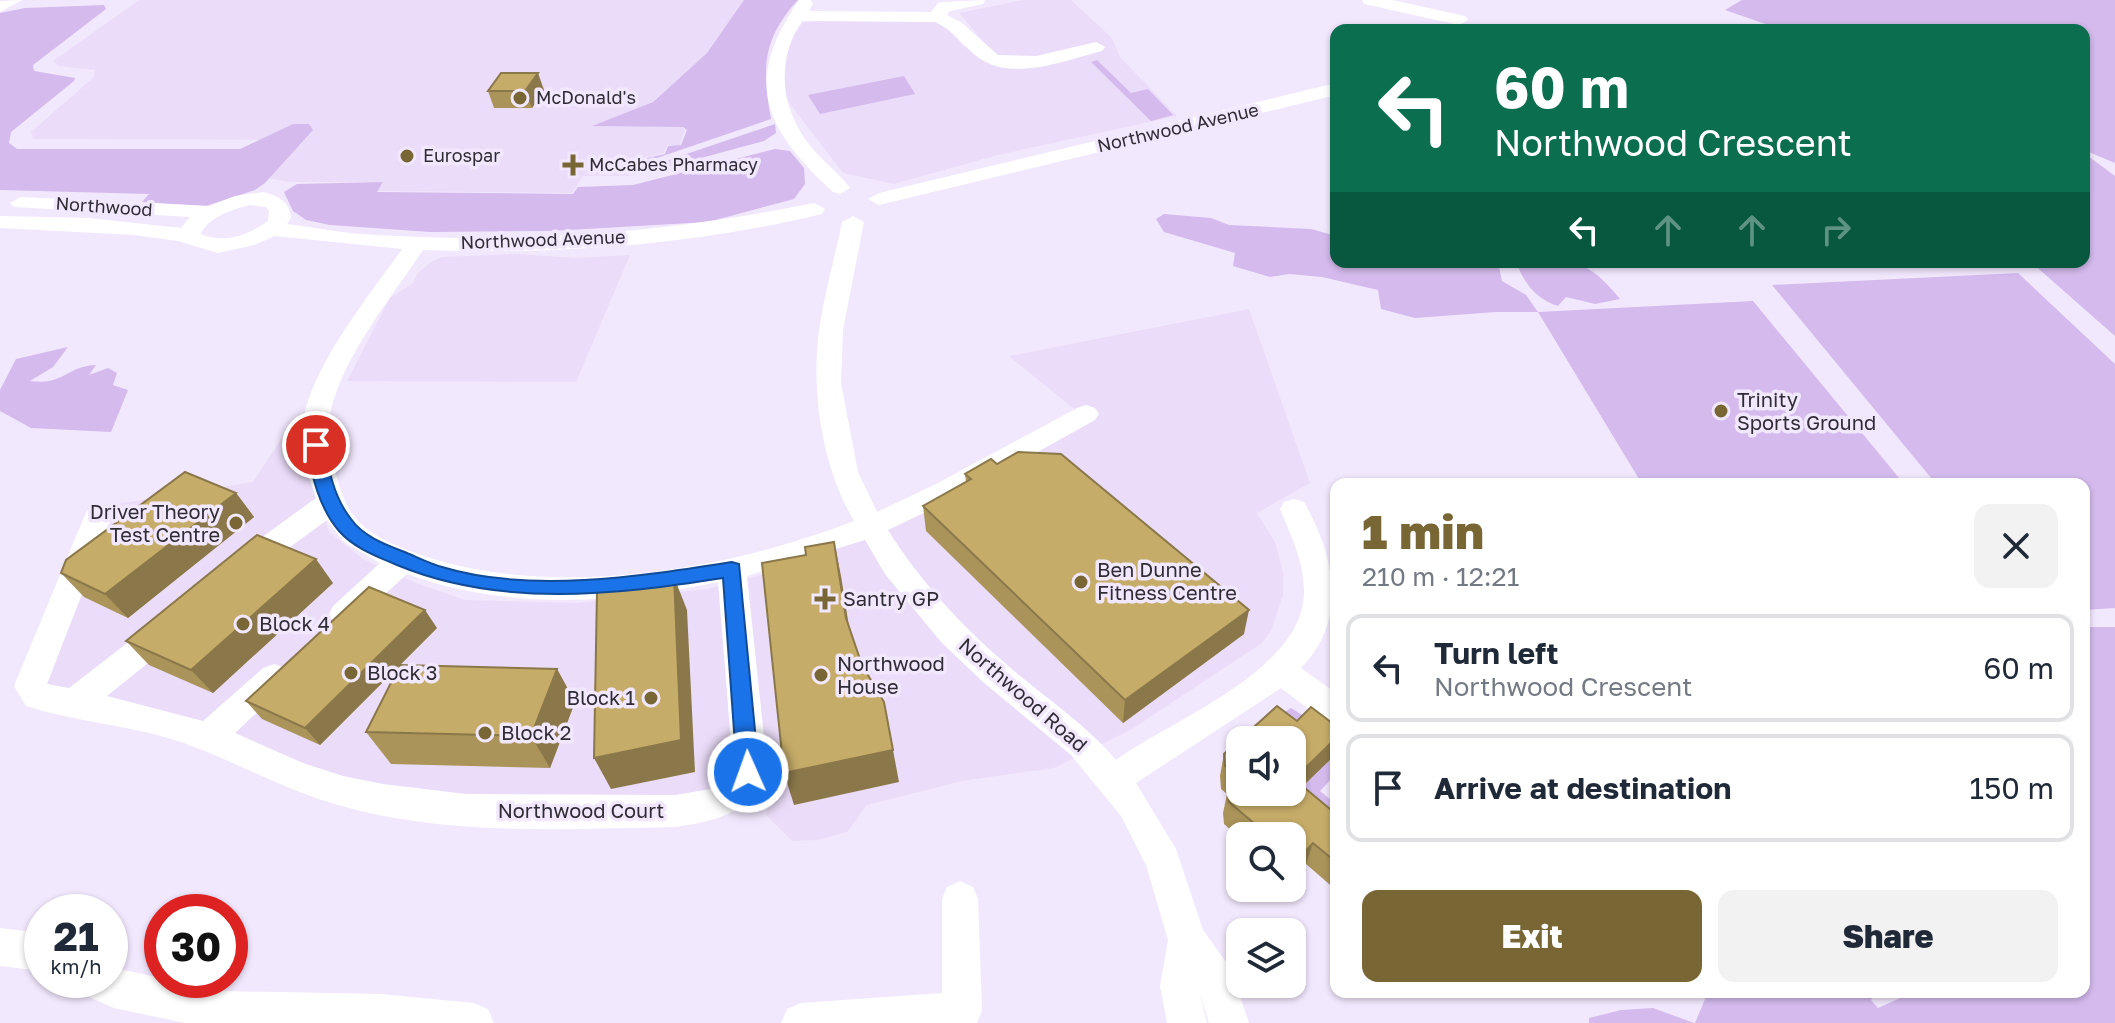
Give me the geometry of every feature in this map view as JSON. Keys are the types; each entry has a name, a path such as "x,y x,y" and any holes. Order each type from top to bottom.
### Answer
{"street":[{"path":"0,7 14,0"},
{"path":"809,0 784,33 774,65 775,95 779,112 795,138 840,188"},
{"path":"936,17 944,7 977,0"},
{"path":"1370,0 1446,24"},
{"path":"1456,24 1466,0"},
{"path":"795,16 936,17 955,24 982,54 1003,62 1023,62 1096,47"},
{"name":"Northwood Avenue","path":"879,199 1330,90"},
{"path":"840,188 869,191 879,199 879,207 873,214 853,222 827,221 814,209 820,197 840,188"},
{"name":"Northwood","path":"0,203 209,212 235,202 272,202 280,207 282,213 271,229 247,241 217,246 196,242 191,237 127,228 0,222"},
{"name":"Northwood Avenue","path":"271,229 342,239 417,243 630,237 724,226 814,209"},
{"path":"191,237 193,225 209,212"},
{"name":"Northwood Road","path":"853,222 831,330 828,383 844,472 870,526 895,566 952,633 994,673 1076,739 1114,780 1148,828 1160,852 1187,940 1217,983 1229,1023"},
{"path":"417,243 336,368 321,401 315,429 318,462 331,502 345,526 369,545 440,574 522,586 575,587 671,579 732,569 800,552 905,512 1086,414"},
{"path":"220,586 267,546 331,502"},
{"path":"1114,780 1167,743 1253,694 1282,671 1306,638 1315,616 1319,588 1316,556 1294,509"},
{"name":"Northwood Court","path":"98,517 30,686 37,696 130,712 208,737 339,791 398,803 477,810 675,811 704,807 726,799 741,786 748,772 732,569"},
{"path":"208,737 402,561"},
{"path":"74,703 184,615"},
{"path":"1282,671 1330,707"},
{"path":"801,1023 962,1011 960,899"},
{"name":"Northwood Road","path":"1187,940 1179,986 1187,1023"},
{"path":"0,947 24,950"},
{"path":"128,992 222,1011 381,1014 474,1023"}],"shaded area":[{"path":"139,0 744,0 707,53 652,102 595,125 683,127 685,131 679,146 667,145 664,153 646,157 642,165 649,172 628,176 583,176 572,193 377,191 384,182 290,182 266,178 300,140 33,139 31,132 94,77 95,70 58,66 53,61"},
{"path":"744,0 798,0 777,28 768,55 766,85 771,119 645,162 647,158 665,154 668,146 681,145 687,130 683,127 592,126 653,102 707,53"},
{"path":"1023,0 1071,0 1112,38 1120,57 1177,116 998,155 894,184 843,173 784,96 787,46 802,23 823,20 941,21 963,46 984,42 959,13"},
{"path":"1742,0 2115,0 2115,163 2090,153 2090,24 1766,24 1725,10"},
{"path":"104,5 106,9 33,65 34,71 75,78 11,132 9,143 17,149 240,149 293,124 309,124 313,130 265,183 255,190 206,206 142,202 149,194 0,190 0,13 25,8"},
{"path":"1097,60 1131,93 1148,89 1173,115 1151,121 1091,62"},
{"path":"904,76 915,94 820,114 808,95"},
{"path":"775,124 776,133 764,141 649,172 645,168"},
{"path":"775,149 790,151 804,168 805,184 794,199 708,222 551,231 430,232 330,225 306,220 293,211 284,192 297,184 383,182 377,192 573,194 578,187 633,185"},
{"path":"2090,157 2115,176 2115,336 2038,268 2090,268"},
{"path":"1164,214 1211,218 1229,225 1311,229 1330,234 1330,268 1499,268 1502,281 1526,295 1538,312 1415,318 1381,309 1378,290 1322,277 1289,274 1270,277 1233,266 1235,253 1164,232 1156,219"},
{"path":"516,254 577,258 630,255 576,382 347,381 390,298 413,283 418,273 431,262 442,257"},
{"path":"1519,268 1586,268 1620,299 1595,304 1566,297 1558,306 1543,299"},
{"path":"2018,273 2115,364 2115,608 2090,610 2090,478 1931,478 1772,285"},
{"name":"Trinity Sports Ground","path":"1753,301 1899,478 1638,478 1538,312"},
{"path":"1249,309 1310,483 1257,513 1275,542 1283,572 1283,595 1271,631 1262,643 1132,729 1054,768 962,781 867,805 847,832 818,840 792,841 766,815 772,786 741,786 726,799 398,803 30,686 92,508 253,482 288,429 307,464 329,532 363,559 416,583 465,600 578,603 707,589 832,552 1089,421 1009,356"},
{"path":"68,347 53,367 30,381 50,381 96,365 89,375 108,368 117,373 113,385 128,390 111,432 31,428 0,411 0,390 16,359"},
{"path":"2090,627 2115,627 2115,1023 1695,1023 1705,998 1872,998 1878,1008 1900,998 2090,998"},
{"path":"1291,708 1330,732 1330,780 1320,791 1330,799 1330,819 1306,805 1306,726 1262,726"},
{"path":"1653,1008 1694,1023 1589,1023 1589,1018 1621,1010"}],"building":[{"path":"501,73 538,73 525,91 488,91"},
{"name":"Ben Dunne Fitness Centre","path":"1018,452 1061,454 1249,610 1125,700 923,506 971,479 965,474 991,459 997,464"},
{"path":"185,472 236,493 105,594 61,573 66,560"},
{"path":"257,535 316,559 191,670 126,641"},
{"name":"Northwood House","path":"834,542 846,618 862,665 884,702 893,750 784,773 762,563 806,555 805,547"},
{"name":"Block 1","path":"674,577 681,740 594,758 597,591"},
{"path":"369,587 425,610 305,728 246,701"},
{"path":"400,665 557,669 531,736 366,732"},
{"path":"1277,706 1297,721 1311,707 1330,721 1330,744 1306,767 1306,726 1255,726"},
{"path":"1306,789 1330,809 1330,857 1313,843 1306,850 1306,822 1253,822 1234,806 1306,806"}],"place":[{"name":"McDonald's","path":"520,98"},
{"name":"Eurospar","path":"407,156"},
{"name":"McCabes Pharmacy","path":"573,165"},
{"name":"Trinity Sports Ground","path":"1721,411"},
{"name":"Driver Theory Test Centre","path":"236,523"},
{"name":"Ben Dunne Fitness Centre","path":"1081,582"},
{"name":"Santry GP","path":"825,599"},
{"name":"Block 4","path":"243,624"},
{"name":"Block 3","path":"351,673"},
{"name":"Northwood House","path":"821,675"},
{"name":"Block 1","path":"651,698"},
{"name":"Block 2","path":"485,733"}],"route":[{"path":"316,445 331,502 345,526 369,545 440,574 507,586 575,587 671,579 732,569 748,772"}]}
